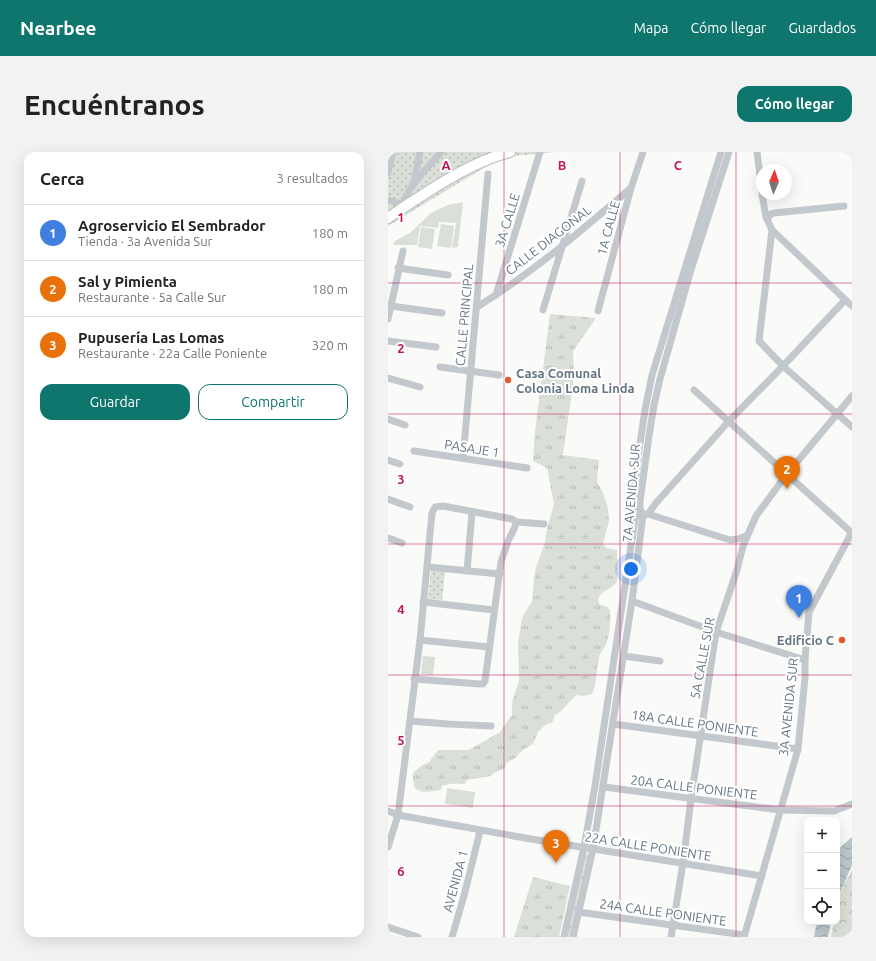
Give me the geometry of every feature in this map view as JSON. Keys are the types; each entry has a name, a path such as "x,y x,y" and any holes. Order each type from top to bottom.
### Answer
{"street":[{"path":"388,173 393,152"},
{"path":"413,185 420,152"},
{"path":"403,207 406,197 413,185 440,152"},
{"path":"388,218 403,207 468,168 510,152"},
{"name":"3A CALLE","path":"496,296 540,152"},
{"name":"1A CALLE","path":"598,311 642,152"},
{"name":"7A AVENIDA SUR","path":"564,937 584,847 595,786 635,519 633,502 639,450 652,375 721,152"},
{"name":"7A AVENIDA SUR","path":"573,937 593,849 624,656 645,514 640,509 640,501 654,405 690,273 729,152"},
{"path":"757,152 759,164"},
{"name":"CALLE PRINCIPAL","path":"463,458 488,174"},
{"path":"543,310 582,181"},
{"name":"CALLE DIAGONAL","path":"477,308 496,296 562,247 631,188"},
{"path":"388,200 398,202 403,207"},
{"path":"763,200 766,219 772,230 852,306"},
{"path":"766,219 770,214 774,213 844,206"},
{"path":"772,230 759,341 783,366 852,427"},
{"path":"388,319 398,268 403,251"},
{"path":"398,268 448,275"},
{"path":"635,519 645,514 656,503 729,421 845,300"},
{"path":"391,306 442,313"},
{"path":"388,341 436,347"},
{"path":"440,367 499,375"},
{"path":"388,378 420,387"},
{"path":"694,390 852,532"},
{"name":"5A CALLE SUR","path":"671,937 683,864 700,735 716,632 737,570 746,536 756,516 788,474 852,396"},
{"path":"388,419 405,425"},
{"name":"PASAJE 1","path":"414,451 527,468"},
{"path":"388,460 400,464"},
{"path":"388,499 410,507"},
{"path":"388,847 398,815 420,640 432,513 435,507 443,506 512,519 516,522 544,524"},
{"path":"467,571 472,512"},
{"path":"645,514 730,540 746,536"},
{"path":"414,679 483,684 485,681 501,562 508,541 516,527 516,522"},
{"name":"3A AVENIDA SUR","path":"744,936 798,749 805,678 809,612 852,532"},
{"path":"388,538 402,543"},
{"path":"428,567 500,574"},
{"path":"632,601 716,632 805,660"},
{"path":"423,602 494,610"},
{"path":"420,640 489,647"},
{"path":"624,656 660,661"},
{"path":"410,721 491,726"},
{"name":"18A CALLE PONIENTE","path":"613,724 798,749"},
{"name":"20A CALLE PONIENTE","path":"604,787 780,810 834,811 852,804"},
{"name":"22A CALLE PONIENTE","path":"388,811 398,815 480,831 762,876"},
{"name":"AVENIDA 1","path":"452,937 480,831"},
{"name":"24A CALLE PONIENTE","path":"578,912 744,936"},
{"path":"388,927 418,937"}],"green space":[{"path":"388,152 556,152 502,157 388,226"},
{"path":"463,202 458,247 452,248 456,223 439,222 438,228 420,226 417,245 393,245 395,241 410,233 431,213 448,205"},
{"path":"441,224 454,226 451,248 437,246"},
{"path":"421,227 435,229 432,249 418,247"},
{"path":"550,314 596,318 573,351 574,377 563,455 599,460 597,481 608,508 609,521 603,543 606,548 617,550 617,581 613,586 602,593 598,600 600,605 606,606 610,610 610,627 605,646 601,652 598,663 595,685 592,694 582,696 577,695 574,697 561,711 555,715 552,723 547,724 538,732 533,744 506,763 502,770 495,772 491,776 467,780 465,784 448,784 442,786 441,790 426,792 419,791 414,786 413,773 421,766 429,762 438,750 469,750 500,732 512,715 512,702 519,680 518,643 522,618 532,601 535,571 545,542 554,504 547,468 533,461 535,432"},
{"path":"431,570 445,571 442,600 428,599"},
{"path":"423,656 435,657 433,675 421,674"},
{"path":"447,788 475,792 473,808 445,804"},
{"path":"586,853 589,854 571,937 566,937"},
{"path":"852,870 852,937 831,937 833,925 840,925 840,894"},
{"path":"533,877 570,886 559,937 514,937"}],"water":[{"path":"852,837 852,865 840,893 840,853 840,847"},
{"path":"816,925 830,925 828,937 814,937"}],"place":[{"name":"Casa Comunal Colonia Loma Linda","path":"508,380"},
{"name":"Sal y Pimienta","path":"787,489"},
{"name":"Agroservicio El Sembrador","path":"799,618"},
{"name":"Edificio C","path":"842,640"},
{"name":"Pupusería Las Lomas","path":"556,863"}]}
